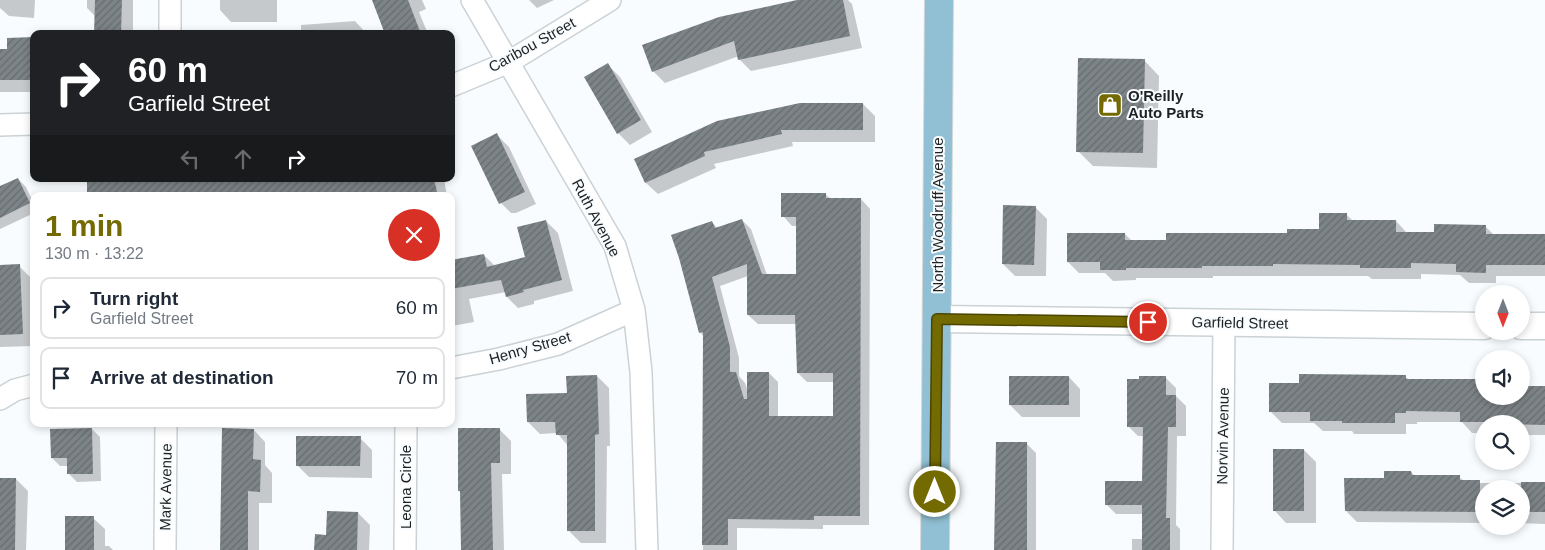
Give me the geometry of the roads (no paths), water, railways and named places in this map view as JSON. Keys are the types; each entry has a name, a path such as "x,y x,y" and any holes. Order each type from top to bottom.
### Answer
{"main road":[{"name":"North Woodruff Avenue","path":"935,550 939,0"}],"street":[{"path":"170,0 170,30"},
{"name":"Ruth Avenue","path":"472,0 615,246 634,310 641,372 647,550"},
{"name":"Caribou Street","path":"455,84 508,62 610,0"},
{"path":"0,125 30,124"},
{"name":"Henry Street","path":"455,367 499,359 558,344 634,310"},
{"name":"Garfield Street","path":"937,319 1475,326"},
{"name":"Norvin Avenue","path":"1222,550 1224,323"},
{"path":"1530,326 1545,326"},
{"path":"0,399 15,390 30,387"},
{"name":"Mark Avenue","path":"165,550 166,427"},
{"name":"Leona Circle","path":"405,550 406,427"}],"place":[{"name":"O'Reilly Auto Parts","path":"1110,105"}]}
